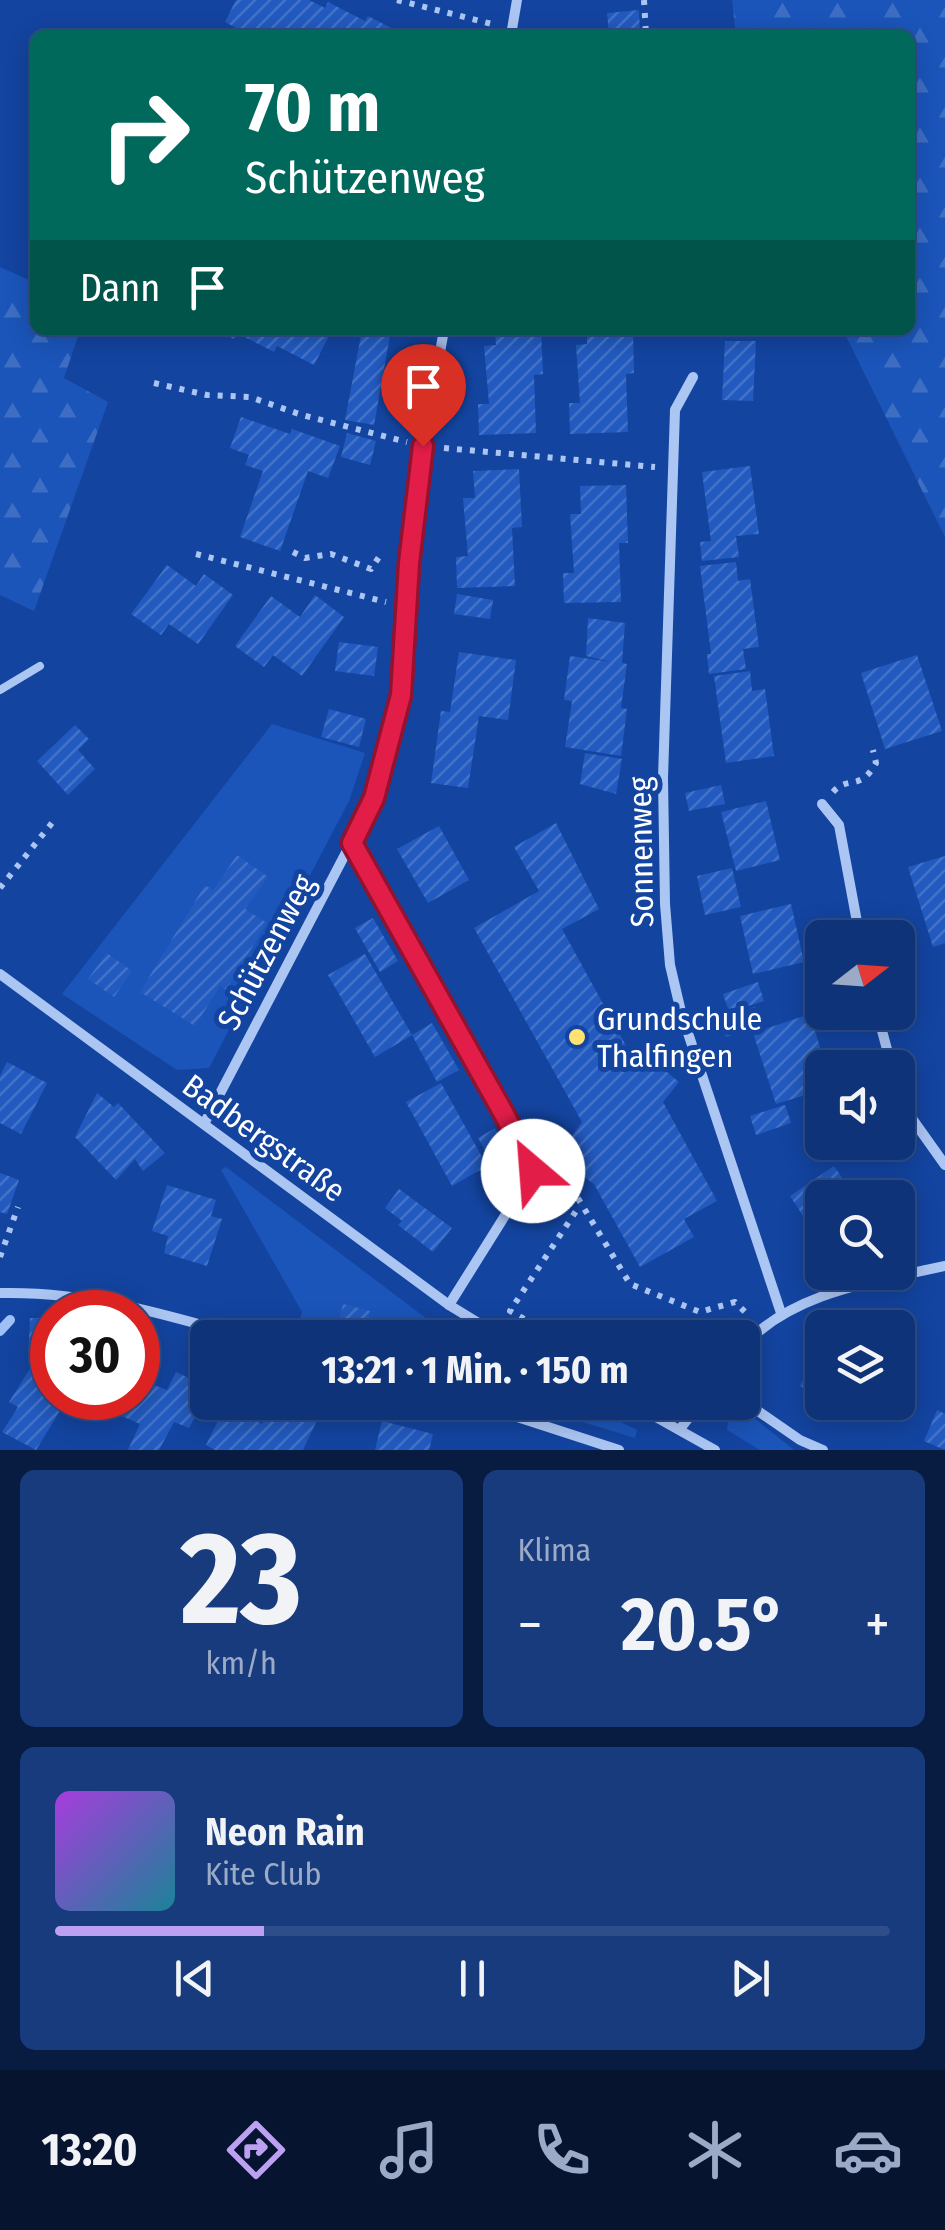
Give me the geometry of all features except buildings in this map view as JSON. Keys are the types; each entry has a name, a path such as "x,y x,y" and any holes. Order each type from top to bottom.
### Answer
{"street":[{"path":"512,30 517,0"},
{"name":"Schützenweg","path":"204,1124 352,843 374,798 388,755 401,695 423,446 443,335"},
{"name":"Sonnenweg","path":"693,377 675,410 669,514 662,778 664,904 670,966 716,1122 781,1313"},
{"path":"822,804 840,824 857,920"},
{"path":"352,843 533,1171 448,1305"},
{"name":"Badbergstraße","path":"0,974 466,1320"},
{"path":"915,1123 945,1166"},
{"path":"762,1328 781,1313 833,1292 945,1266"},
{"path":"0,1293 86,1297 190,1321"},
{"path":"760,1412 800,1440 823,1450"},
{"path":"526,1420 619,1450"},
{"path":"663,1420 715,1450"},
{"path":"680,1429 687,1420"}],"lane":[{"path":"0,690 40,666"}],"path":[{"path":"397,0 505,30"},
{"path":"644,0 646,30"},
{"path":"154,383 207,395 250,397 302,415 423,446 652,466"},
{"path":"292,552 305,558 331,554 371,569 380,557"},
{"path":"196,554 406,608"},
{"path":"822,804 839,786 860,782 870,774 876,762 873,750"},
{"path":"0,888 52,823"},
{"path":"533,1171 565,1177 630,1284 700,1312 735,1302 762,1328"},
{"path":"526,1320 510,1311 580,1205"},
{"path":"0,1257 18,1208"}],"green space":[{"path":"732,0 945,0 945,537 845,335 915,335 915,30 735,30"},
{"path":"0,267 30,281 30,335 78,335 64,378 108,402 34,611 0,595"},
{"path":"272,724 365,753 349,801 209,1068 177,1070 62,994"},
{"path":"226,1167 428,1320 300,1320 302,1312 221,1170"},
{"path":"576,1420 617,1420 637,1430 635,1438"},
{"path":"756,1420 794,1450 760,1450 727,1430 728,1422"}],"waterway":[{"path":"0,1331 10,1320"}],"place":[{"name":"Grundschule Thalfingen","path":"577,1037"}],"route":[{"path":"423,446 409,563 401,695 374,798 352,843 533,1171"}]}
